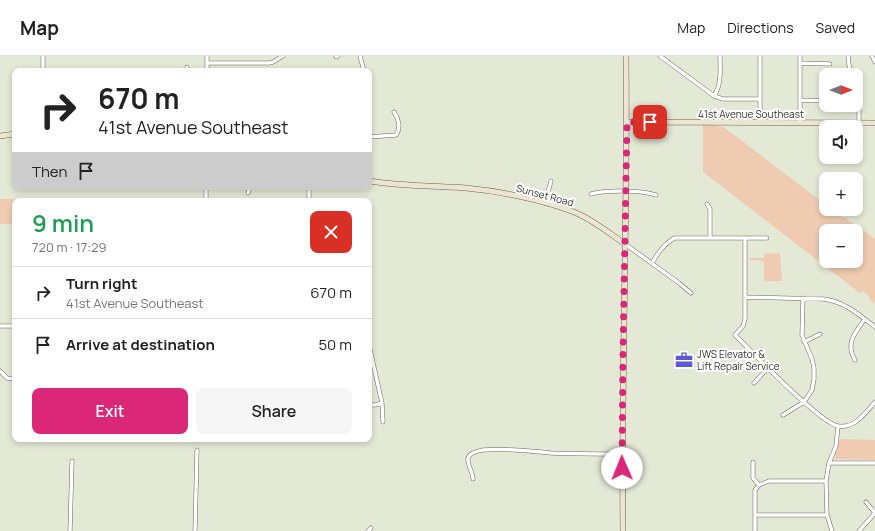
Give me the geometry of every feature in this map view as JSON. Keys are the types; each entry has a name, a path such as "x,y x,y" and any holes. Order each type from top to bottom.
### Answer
{"street":[{"path":"43,56 43,68"},
{"path":"207,56 207,68"},
{"path":"207,64 269,63 274,62 283,56"},
{"path":"360,56 363,68"},
{"path":"623,531 622,454 627,122 626,56"},
{"path":"660,56 714,96 723,99 760,99"},
{"path":"714,96 718,90 720,82 720,56"},
{"path":"760,56 760,123"},
{"path":"800,56 800,123"},
{"path":"848,56 850,68"},
{"path":"872,56 875,62"},
{"path":"800,63 830,64"},
{"path":"800,100 819,101"},
{"path":"372,137 396,135 399,131 398,118 394,112"},
{"name":"41st Avenue Southeast","path":"627,122 819,123"},
{"name":"41st Avenue Southeast","path":"863,123 875,123"},
{"path":"0,136 12,134"},
{"path":"545,203 552,181"},
{"name":"Sunset Road","path":"372,182 392,185 467,188 545,203 567,209 586,218 625,244 691,293"},
{"path":"248,194 249,190"},
{"path":"591,194 600,192 648,192 656,195"},
{"path":"707,204 710,210 710,237"},
{"path":"652,263 665,243 674,238 767,238"},
{"path":"746,238 745,319 743,326 735,336 826,421 838,426 845,426 860,419 875,403"},
{"path":"745,297 835,300 845,304 875,327"},
{"path":"783,415 804,402 812,390 814,368 802,335 803,298"},
{"path":"856,360 852,354 852,337 865,319"},
{"path":"0,326 12,326"},
{"path":"804,342 820,334"},
{"path":"372,358 382,403 384,422"},
{"path":"754,383 768,368"},
{"path":"0,371 7,378 12,379"},
{"path":"372,405 382,403"},
{"path":"832,531 827,515 826,481 829,463 836,446 838,426"},
{"path":"195,531 196,450"},
{"path":"473,479 468,458 469,455 473,452 483,450 622,454"},
{"path":"70,531 72,461"},
{"path":"753,462 753,478 759,485"},
{"path":"829,463 875,463"},
{"path":"755,531 755,490 759,485 769,481 826,481"},
{"path":"859,531 875,513 866,502"},
{"path":"755,515 827,515"}],"shaded area":[{"path":"703,125 715,125 725,128 819,200 819,216 841,216 855,224 819,224 819,261 703,172"},
{"path":"0,199 12,199 12,224 0,224"},
{"path":"863,230 875,239 875,304 863,291 860,293 828,268 863,268"},
{"path":"780,253 782,281 764,281 764,261 750,260 750,258 764,258 764,254"},
{"path":"840,439 875,440 875,460 836,459 834,455"}],"place":[{"name":"JWS Elevator & Lift Repair Service","path":"684,360"}],"route":[{"path":"622,468 627,122 650,122"}]}
